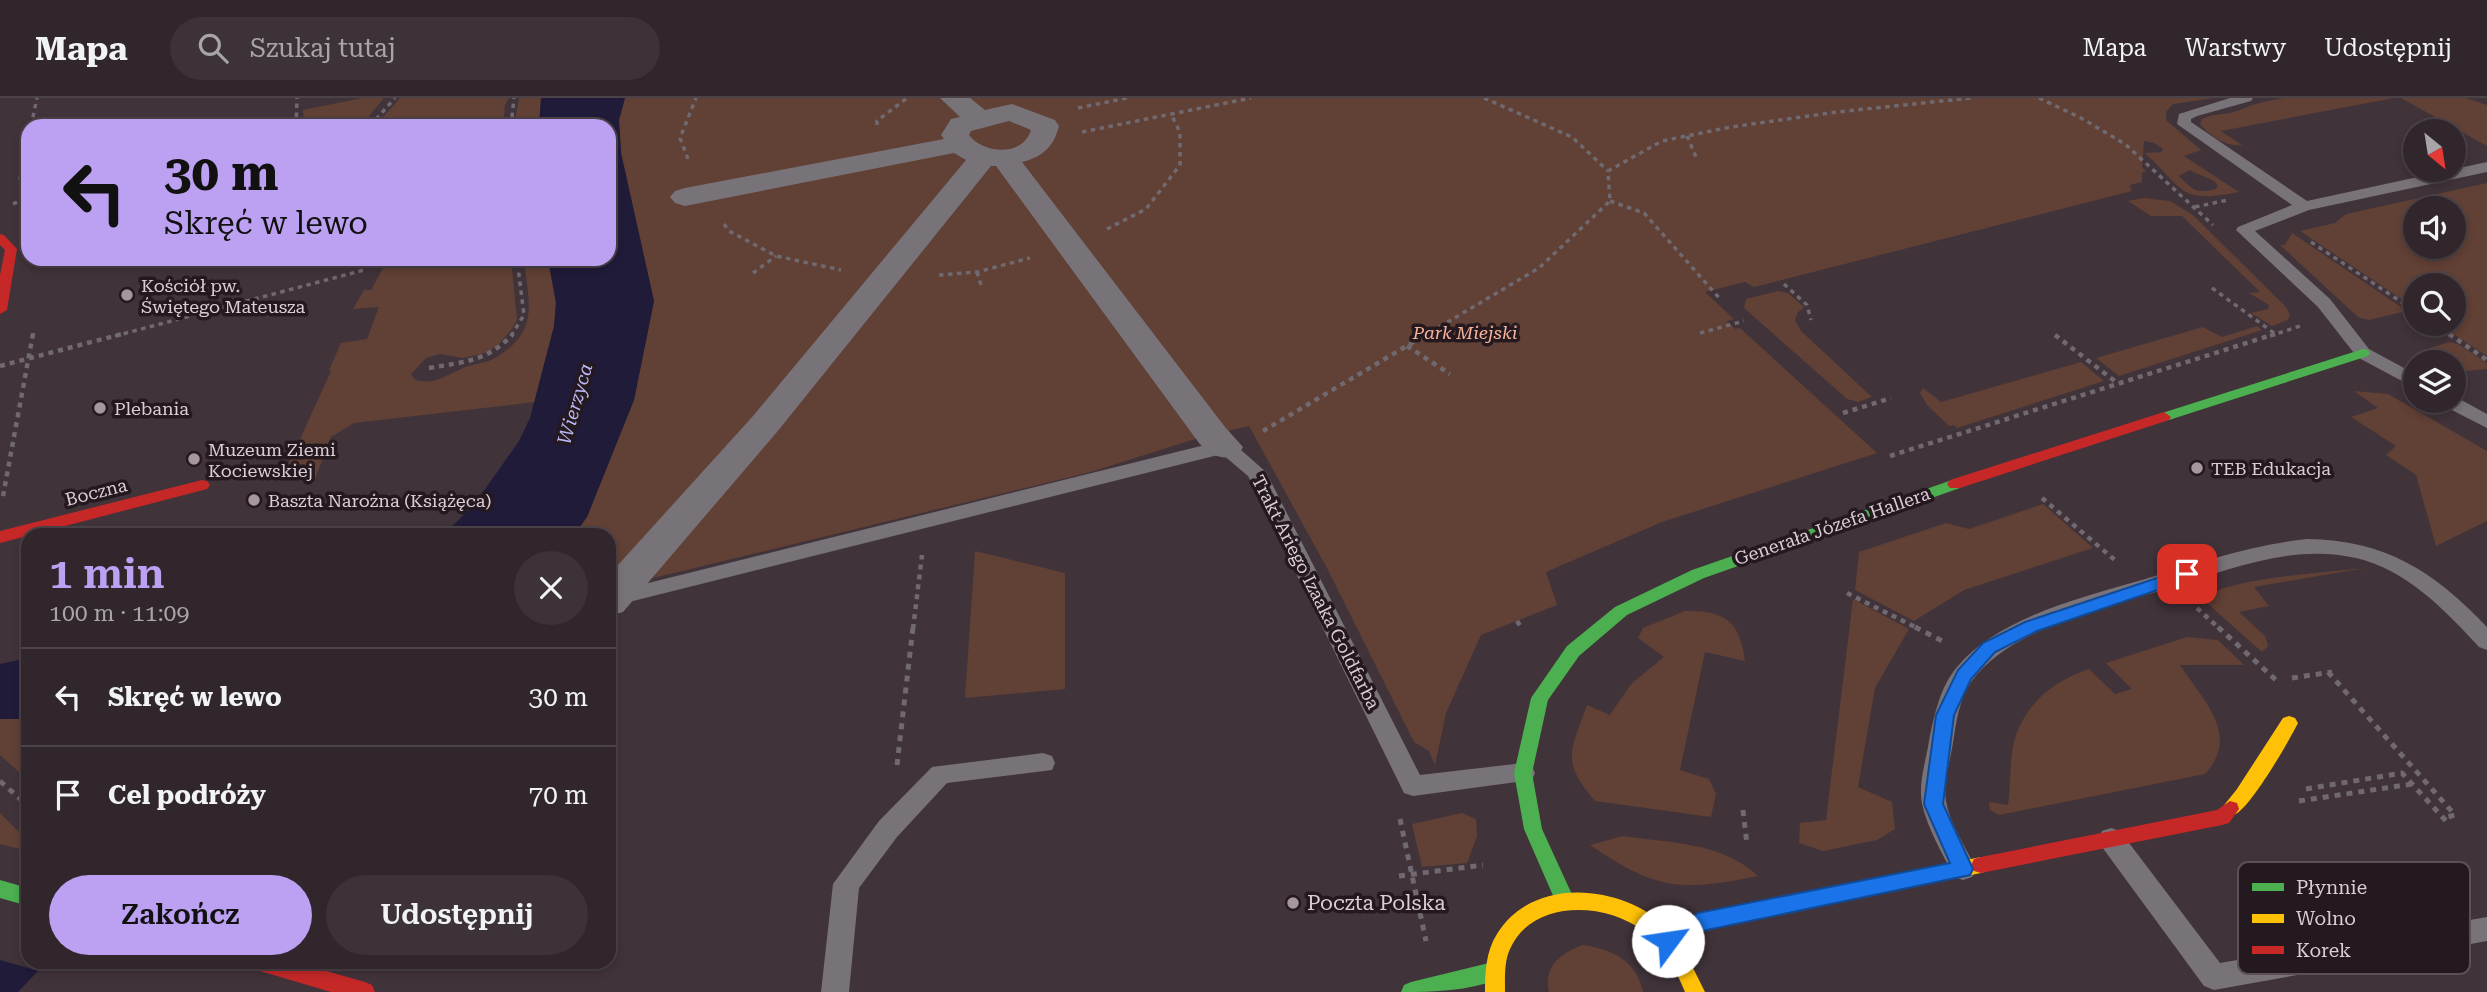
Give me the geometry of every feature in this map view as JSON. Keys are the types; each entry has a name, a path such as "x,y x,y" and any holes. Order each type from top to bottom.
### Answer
{"street":[{"path":"953,98 980,119"},
{"path":"685,197 982,153 1031,152 1043,139 1045,126 1012,112 961,125 955,135 982,153"},
{"path":"616,593 765,424 982,153"},
{"name":"Trakt Ariego Izaaka Goldfarba","path":"982,153 1155,356 1212,435 1225,447"},
{"path":"0,238 11,249 0,310"},
{"name":"Generała Józefa Hallera","path":"1564,901 1533,829 1523,773 1540,698 1573,651 1621,611 1698,574 1920,495 2363,353"},
{"name":"Boczna","path":"35,528 202,485"},
{"name":"Boczna","path":"0,537 21,532"},
{"path":"1668,941 1698,922 2222,817 2244,795 2289,723"},
{"path":"2,890 21,895"},
{"path":"1495,992 1493,972 1504,938 1529,912 1564,901 1602,902 1637,916 1668,941 1687,968 1695,992"},
{"path":"284,969 365,992"},
{"path":"1411,992 1493,972"}],"lane":[{"path":"2246,98 2192,113 2185,117 2184,124 2304,206"},
{"path":"2403,375 2363,353 2324,303 2244,230 2304,206 2487,167"},
{"path":"2466,410 2487,422"},
{"path":"616,599 1225,447"},
{"name":"Trakt Ariego Izaaka Goldfarba","path":"1225,447 1256,472 1413,786 1523,773"},
{"path":"1963,869 1934,804 1945,715 1964,675 1989,648 2031,626 2146,586 2249,555 2309,547 2354,550 2399,564 2448,600 2487,641"},
{"path":"835,992 846,884 888,829 941,774 1043,764"},
{"path":"2111,839 2214,977 2238,973"}],"path":[{"path":"32,119 37,98"},
{"path":"296,119 297,98"},
{"path":"376,119 395,98"},
{"path":"512,119 514,98"},
{"path":"1043,139 1251,98"},
{"path":"1484,98 1572,137 1608,172 1610,201"},
{"path":"1608,172 1662,141 1837,112 1971,98"},
{"path":"2039,98 2088,122 2125,145 2222,235"},
{"path":"1687,136 1696,158"},
{"path":"1610,201 1644,213 1721,300"},
{"path":"1225,447 1278,424 1539,268 1610,201"},
{"path":"2304,237 2403,303"},
{"path":"753,273 776,256"},
{"path":"0,366 363,271 362,266"},
{"path":"429,368 476,360 499,349 518,328 524,315 518,266"},
{"path":"977,272 981,285"},
{"path":"1784,284 1807,305 1811,320"},
{"path":"2212,288 2275,333"},
{"path":"1891,456 2304,324 2306,318"},
{"path":"2,499 34,321"},
{"path":"1700,333 1744,321"},
{"path":"2055,335 2117,383"},
{"path":"2451,336 2487,360"},
{"path":"1407,346 1450,374"},
{"path":"1843,412 1891,398"},
{"path":"2042,498 2095,544"},
{"path":"888,829 923,559 911,525"},
{"path":"1847,593 1918,628"},
{"path":"1517,621 1521,626"},
{"path":"2215,625 2277,681 2330,672 2455,815 2445,820 2402,773 2332,785"},
{"path":"0,781 21,800"},
{"path":"2296,801 2412,784"},
{"path":"1744,810 1747,845"},
{"path":"1411,816 1399,818 1427,947"},
{"path":"1399,876 1482,865"}],"green space":[{"path":"362,98 384,98 367,119 304,119 303,110"},
{"path":"400,98 509,98 505,105 504,119 381,119"},
{"path":"519,98 541,98 540,119 515,119"},
{"name":"Park Miejski","path":"625,98 2214,98 2173,104 2166,112 2166,120 2201,150 2184,156 2239,192 2204,196 2184,191 2145,153 2161,152 2163,149 2144,141 2142,167 2146,171 2142,173 2142,182 2130,185 2132,191 1754,287 1745,282 1705,292 1734,319 1727,321 1735,329 1740,328 1877,453 1662,522 1546,572 1557,605 1481,635 1446,713 1435,765 1429,751 1414,742 1328,570 1249,426 1195,439 1091,472 649,579 616,582 616,528 579,528 587,517 634,400 654,301 621,153 619,120","holes":["2189,170 2214,181 2218,186 2208,191 2198,190 2190,187 2179,176"]},
{"path":"2284,98 2394,98 2221,131 2242,145 2219,140 2200,124 2202,119 2207,117"},
{"path":"2401,98 2466,98 2487,105 2487,146 2466,134 2466,119 2439,119"},
{"path":"2487,183 2487,356 2456,336 2466,336 2466,273 2403,273 2403,300 2300,231 2335,223 2346,214 2403,201 2403,259 2466,259 2466,196 2428,196"},
{"path":"2144,198 2170,201 2193,215 2285,306 2290,314 2288,320 2272,326 2251,313 2268,309 2269,305 2249,293 2260,292 2182,216 2151,216 2128,201"},
{"path":"2292,233 2403,308 2403,312 2369,320 2358,317 2280,245 2285,245"},
{"path":"384,266 512,266 517,320 512,329 497,346 485,353 463,358 440,354 426,358 411,374 415,380 428,381 493,359 508,349 525,328 528,316 525,266 549,266 556,303 554,326 535,402 354,423 331,437 313,484 285,472 341,343 367,339 379,307 353,309 364,290 371,290"},
{"path":"1778,291 1788,293 1804,307 1795,320 1801,331 1872,397 1858,402 1847,399 1744,308 1746,299"},
{"path":"2257,326 2262,330 2119,376 2096,358 2203,327 2222,337"},
{"path":"2449,342 2458,344 2487,363 2487,369 2466,371 2466,350 2424,350"},
{"path":"2081,362 2104,381 1957,428 1954,425 1949,426 1928,406 1920,393 1923,388 1941,402"},
{"path":"2354,391 2388,394 2403,403 2403,413 2421,413 2487,451 2487,521 2436,546 2416,475 2386,455 2396,446 2351,417 2378,408"},
{"path":"2043,504 2093,548 1964,590 1914,621 1855,590 1859,552 1946,523 1969,529"},
{"path":"975,551 1065,573 1065,689 965,698"},
{"path":"2365,568 2254,587 2269,606 2239,612 2265,636 2268,646 2262,652 2208,604 2205,598 2234,585"},
{"path":"1853,599 1909,629 1875,688 1858,787 1892,802 1895,829 1877,840 1823,851 1799,843 1800,823 1826,820"},
{"path":"1685,611 1711,613 1728,621 1739,636 1745,661 1705,652 1680,770 1709,779 1716,794 1711,817 1595,801 1577,775 1572,755 1587,705 1610,715 1631,684 1664,657 1638,638 1643,628"},
{"path":"2187,637 2218,640 2244,665 2180,665 2208,705 2219,732 2220,745 2215,760 2205,774 1999,815 1990,810 1989,802 2008,805 2016,735 2028,711 2045,693 2066,679 2089,669 2115,694 2132,689 2106,663"},
{"path":"0,719 21,719 21,774 0,755"},
{"path":"0,813 21,834 21,849 0,844"},
{"path":"1462,813 1476,819 1477,836 1467,863 1422,867 1412,824"},
{"path":"1623,836 1712,850 1744,865 1758,876 1708,884 1669,883 1633,871 1590,845"},
{"path":"1583,945 1622,958 1635,972 1643,992 1549,992 1549,975 1555,962"}],"water":[{"name":"Wierzyca","path":"541,98 625,98 619,120 621,153 654,301 634,400 587,517 579,528 450,528 474,505 519,441 530,418 554,326 556,303 549,266 616,266 616,119 540,119"},
{"path":"21,660 21,719 0,719 0,664"},
{"path":"0,902 21,947 21,969 40,969 18,992 0,992"}],"pier":[{"path":"21,880 21,966 0,960 0,897"}],"traffic: fast":[{"path":"2164,417 2363,353"},
{"path":"1565,901 1533,829 1523,773 1540,698 1573,651 1621,611 1698,574 1955,484"},
{"path":"0,889 21,895"},
{"path":"1411,992 1493,972"}],"traffic: slow":[{"path":"2230,809 2244,795 2289,723"},
{"path":"1668,941 1698,922 1981,865"},
{"path":"1495,992 1499,952 1504,940 1517,924 1533,912 1571,901 1611,905 1647,922 1676,954 1695,992"}],"traffic: jam":[{"path":"0,238 11,249 0,310"},
{"path":"1955,484 2164,417"},
{"path":"35,528 202,485"},
{"path":"0,537 21,532"},
{"path":"1981,865 2222,817 2230,809"},
{"path":"284,969 365,992"}],"place":[{"name":"Kościół pw. Świętego Mateusza","path":"127,295"},
{"name":"Plebania","path":"100,408"},
{"name":"Muzeum Ziemi Kociewskiej","path":"194,459"},
{"name":"TEB Edukacja","path":"2197,468"},
{"name":"Baszta Narożna (Książęca)","path":"254,500"},
{"name":"Poczta Polska","path":"1293,903"}],"route":[{"path":"1668,941 1698,922 1963,869 1934,804 1945,715 1964,675 1989,648 2031,626 2187,574"}]}
